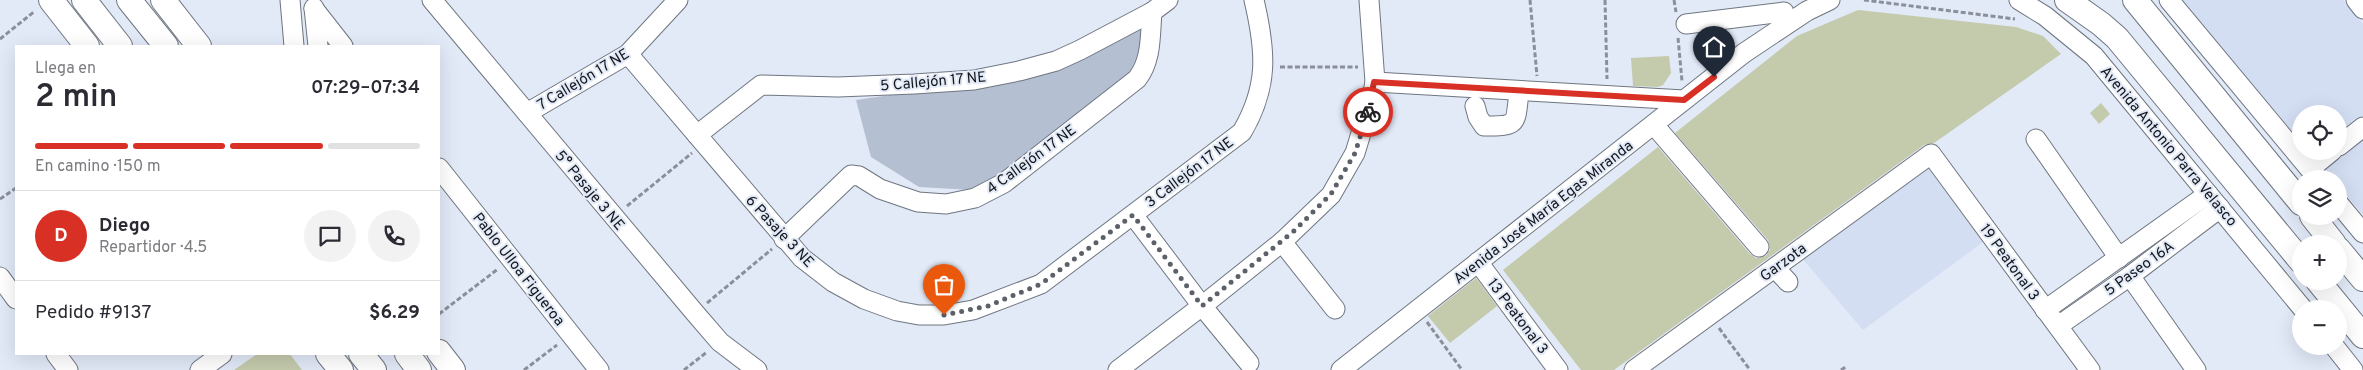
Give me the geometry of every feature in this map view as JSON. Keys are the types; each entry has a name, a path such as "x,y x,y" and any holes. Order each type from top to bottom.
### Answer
{"main road":[{"path":"84,0 119,45"},
{"path":"129,0 165,45"},
{"path":"163,0 198,45"},
{"name":"Avenida Antonio Parra Velasco","path":"2067,0 2101,24 2116,38 2292,250"},
{"path":"2135,0 2292,193"},
{"path":"47,3 86,45"},
{"path":"2319,225 2327,235"},
{"path":"2347,260 2363,280"},
{"path":"2325,290 2363,336"},
{"path":"440,353 453,370"},
{"path":"329,355 341,370"},
{"path":"362,355 374,370"},
{"path":"407,355 419,370"}],"street":[{"path":"290,0 294,45"},
{"name":"5° Pasaje 3 NE","path":"432,0 613,218 720,342 757,370"},
{"name":"7 Callejón 17 NE","path":"527,113 628,54 678,0"},
{"name":"5 Callejón 17 NE","path":"701,139 761,85 838,87 980,79 1062,58 1152,12 1168,0"},
{"path":"1254,0 1262,44 1263,67"},
{"path":"1118,370 1282,242 1331,194 1355,153 1367,118 1374,74 1369,0"},
{"name":"Avenida José María Egas Miranda","path":"1341,370 1744,53 1807,11 1830,0"},
{"name":"Avenida Antonio Parra Velasco","path":"2019,0 2045,16 2094,56 2296,300"},
{"path":"2169,0 2311,170"},
{"path":"2356,0 2363,9"},
{"path":"314,5 318,45"},
{"path":"314,5 342,45"},
{"path":"1680,24 1789,6"},
{"name":"Avenida José María Egas Miranda","path":"1744,53 1789,6"},
{"name":"4 Callejón 17 NE","path":"784,239 851,175 859,176 880,189 903,198 926,204 946,204 968,200 997,188 1137,79 1144,69 1148,56 1152,12"},
{"name":"6 Pasaje 3 NE","path":"628,54 784,239 817,271 849,292 880,306 912,314 932,316 973,310 1041,284"},
{"name":"3 Callejón 17 NE","path":"1041,284 1242,132 1258,100 1263,67"},
{"path":"1374,74 1519,92 1538,91 1684,100"},
{"path":"1475,106 1484,126 1507,126 1515,120 1519,92"},
{"path":"1654,125 1759,246"},
{"path":"2347,140 2363,127"},
{"path":"2036,139 2119,258"},
{"name":"Garzota","path":"1634,370 1931,154"},
{"name":"19 Peatonal 3","path":"1931,154 2090,370"},
{"path":"2317,170 2325,160"},
{"name":"Pablo Ulloa Figueroa","path":"440,169 599,370"},
{"name":"5 Paseo 16A","path":"2045,310 2208,194"},
{"name":"5 Paseo 16A","path":"2058,326 2130,276 2220,208"},
{"path":"2347,214 2363,233"},
{"path":"1133,215 1202,306 1249,363"},
{"path":"1282,242 1335,309"},
{"name":"13 Peatonal 3","path":"1478,262 1558,370"},
{"path":"1775,268 1788,282"},
{"path":"2130,276 2196,370"},
{"path":"57,355 68,370"},
{"path":"200,370 221,355"},
{"path":"2341,355 2353,370"}],"path":[{"path":"1530,0 1538,91"},
{"path":"1605,0 1607,96"},
{"path":"1674,0 1680,24 1684,100"},
{"path":"1864,0 2024,21"},
{"path":"0,38 47,3"},
{"path":"1263,67 1374,74"},
{"path":"613,218 701,139"},
{"path":"0,199 15,189"},
{"path":"695,313 784,239"},
{"path":"440,313 511,259"},
{"path":"1418,309 1462,370"},
{"path":"1709,315 1750,370"},
{"path":"524,370 570,335"},
{"path":"684,370 720,342"},
{"path":"1841,370 1847,366"}],"shaded area":[{"path":"2182,0 2343,0 2363,24 2363,215 2347,196 2347,170 2325,170 2316,160 2347,160 2347,105 2292,105 2292,131"},
{"path":"1143,18 1145,53 1127,77 990,185 972,190 919,187 871,157 856,100 979,82"},
{"path":"1927,167 1983,242 1863,330 1802,258"}],"building":[{"path":"1858,10 2016,27 2043,36 2061,54 1934,143 1924,145 1614,370 1581,370 1503,270 1658,147 1750,254 1756,258 1766,256 1770,250 1768,240 1675,133 1797,36"},
{"path":"1669,56 1671,73 1663,85 1658,87 1633,86 1631,58"},
{"path":"2101,103 2110,114 2099,124 2090,113"},
{"path":"1476,278 1497,306 1450,343 1428,316"},
{"path":"256,355 291,355 302,370 234,370"}],"way so far":[{"path":"944,315 988,306 1041,284 1133,215 1202,306 1239,274 1282,242 1319,208 1331,194 1355,153 1368,112"}],"route":[{"path":"1368,112 1374,82 1519,92 1538,91 1684,100 1714,77"}]}
